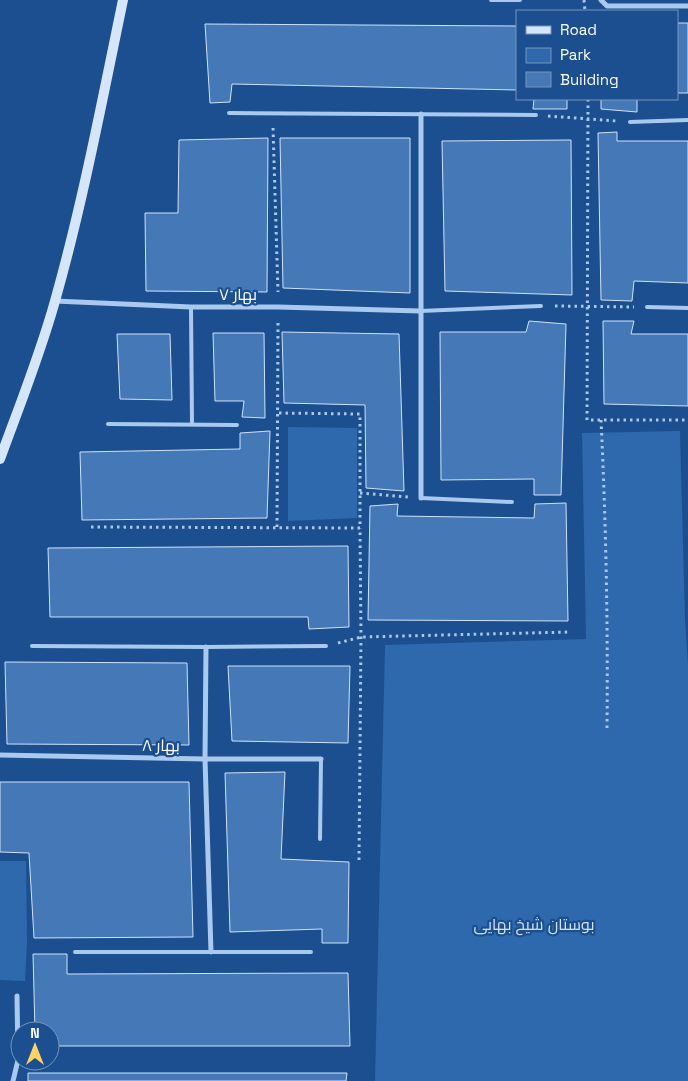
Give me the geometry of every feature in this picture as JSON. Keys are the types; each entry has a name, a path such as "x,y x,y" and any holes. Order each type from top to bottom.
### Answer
{"street":[{"path":"0,459 40,350 55,301 81,197 123,0"},
{"path":"601,0 607,6 688,6"},
{"path":"421,114 421,498"},
{"name":"بهار ۷","path":"55,301 420,311"},
{"path":"206,647 205,759 211,952"},
{"name":"بهار ۸","path":"0,754 205,759 322,759"},
{"path":"12,1081 18,1060 17,996"}],"lane":[{"path":"490,0 520,0"},
{"path":"229,113 536,115"},
{"path":"630,122 688,120"},
{"path":"191,306 192,424"},
{"path":"420,311 541,306"},
{"path":"647,306 688,308"},
{"path":"108,424 237,425"},
{"path":"421,498 512,502"},
{"path":"32,646 326,646"},
{"path":"320,839 322,759"},
{"path":"75,952 311,952"}],"path":[{"path":"588,100 587,420 688,420"},
{"path":"536,115 630,122"},
{"path":"541,306 647,306"},
{"path":"277,413 360,414 359,860"},
{"path":"601,420 608,640 607,729"},
{"path":"360,493 421,498"},
{"path":"91,527 360,528"},
{"path":"326,646 361,637 570,632"}],"green space":[{"path":"288,427 357,428 357,518 288,521"},
{"name":"بوستان شیخ بهایی","path":"680,431 688,665 688,1081 375,1081 385,645 586,639 582,433"},
{"path":"0,861 26,861 27,943 25,981 0,980"}],"building":[{"path":"678,23 688,23 688,93 678,93"},
{"path":"205,24 516,26 516,90 232,84 230,102 210,103"},
{"path":"534,100 567,100 567,109 533,109"},
{"path":"601,100 637,100 637,112 601,109"},
{"path":"617,132 617,141 688,141 688,283 634,281 632,301 601,300 598,133"},
{"path":"268,138 267,292 146,291 145,213 178,213 179,140"},
{"path":"280,138 410,138 410,293 283,288"},
{"path":"571,140 572,295 445,291 442,141"},
{"path":"529,321 566,324 561,495 534,495 534,479 441,480 440,332 526,332"},
{"path":"603,321 634,321 631,334 688,334 688,406 604,404"},
{"path":"282,332 399,334 404,491 366,488 365,405 284,403"},
{"path":"213,333 264,333 265,418 242,417 244,401 215,401"},
{"path":"117,334 170,334 172,400 120,399"},
{"path":"270,431 267,518 82,520 80,452 240,449 240,433"},
{"path":"566,503 568,621 368,620 370,506 398,504 397,516 534,518 535,504"},
{"path":"348,546 349,627 309,629 308,617 50,617 48,548"},
{"path":"5,662 187,663 189,745 7,744"},
{"path":"228,666 350,666 348,743 232,741"},
{"path":"285,772 281,859 349,862 348,943 322,943 322,929 230,932 225,773"},
{"path":"0,782 189,782 193,937 34,938 29,853 0,852"},
{"path":"33,954 67,954 67,974 348,973 350,1046 60,1046 60,1021 35,1021"},
{"path":"28,1073 347,1073 346,1081 28,1081"}]}
